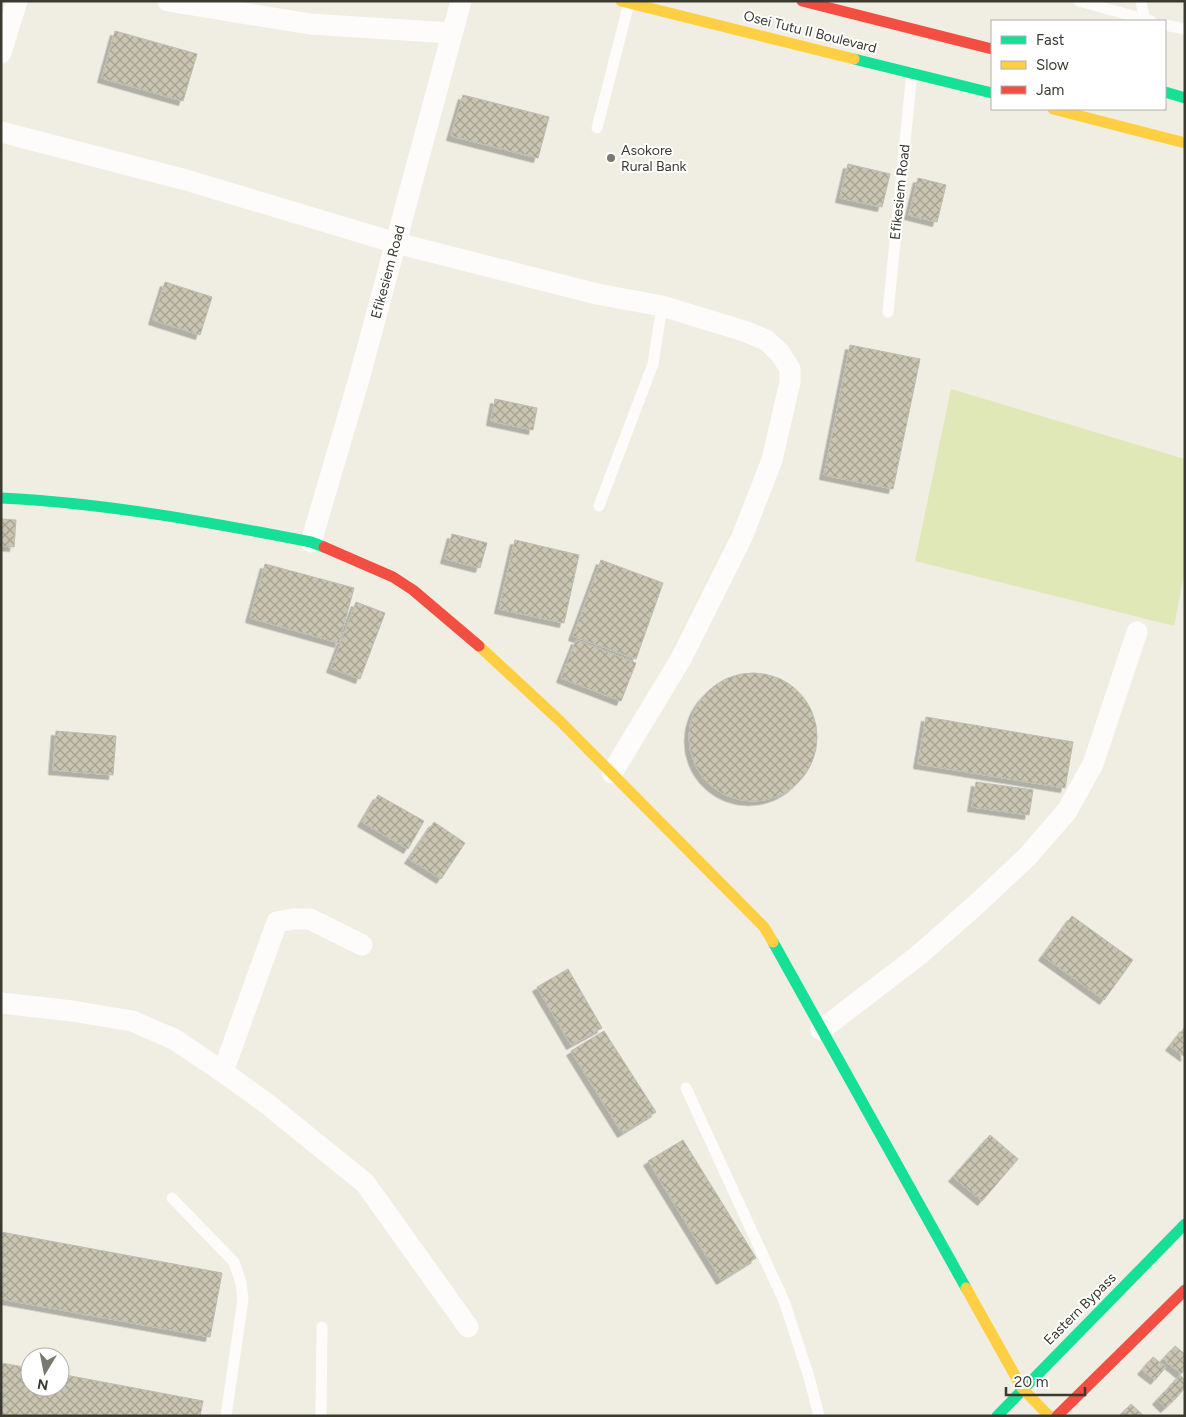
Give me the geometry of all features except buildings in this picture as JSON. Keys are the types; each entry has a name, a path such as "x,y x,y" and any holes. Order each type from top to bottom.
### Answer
{"main road":[{"name":"Osei Tutu II Boulevard","path":"802,1 991,49"},
{"name":"Osei Tutu II Boulevard","path":"625,2 991,93"},
{"path":"1166,92 1185,98"},
{"path":"1057,110 1185,143"},
{"path":"1,498 62,501 190,518 311,542 393,577 413,590 490,656 612,773 764,927 1022,1388 1049,1416"},
{"name":"Eastern Bypass","path":"996,1416 1185,1224"},
{"path":"1057,1416 1185,1290"}],"street":[{"path":"1,53 17,1"},
{"path":"168,1 310,24 452,33"},
{"name":"Efikesiem Road","path":"311,542 396,243 461,1"},
{"path":"1,132 186,180 396,243 597,294 662,306 744,331 766,340 780,353 790,369 790,382 772,460 742,537 682,657 612,773"},
{"path":"821,1030 919,955 978,903 1027,857 1067,811 1093,764 1137,632"},
{"path":"223,1072 277,922 293,919 310,919 362,945"},
{"path":"1,1003 72,1011 132,1021 174,1039 223,1072 266,1103 365,1183 468,1326"}],"lane":[{"path":"1079,1 1144,20"},
{"path":"1141,1 1147,20"},
{"path":"597,128 625,2"},
{"path":"1166,24 1185,29"},
{"name":"Efikesiem Road","path":"888,312 912,72"},
{"path":"599,506 653,364 662,306"},
{"path":"686,1088 784,1301 809,1377 818,1416"},
{"path":"172,1198 234,1262 241,1283 243,1299 226,1416"},
{"path":"321,1416 322,1327"}],"green space":[{"path":"951,389 1185,459 1185,570 1174,626 915,561"}],"traffic: fast":[{"path":"854,59 991,93"},
{"path":"1166,92 1185,98"},
{"path":"1,498 79,504 157,514 311,542 324,547"},
{"path":"773,942 966,1288"},
{"path":"997,1416 1185,1224"}],"traffic: slow":[{"path":"621,1 854,59"},
{"path":"1057,110 1185,143"},
{"path":"479,646 560,721 764,927 773,942"},
{"path":"966,1288 1022,1388 1049,1416"}],"traffic: jam":[{"path":"802,1 991,49"},
{"path":"324,547 393,577 413,590 479,646"},
{"path":"1057,1416 1185,1290"}],"place":[{"name":"Asokore Rural Bank","path":"611,158"}]}
